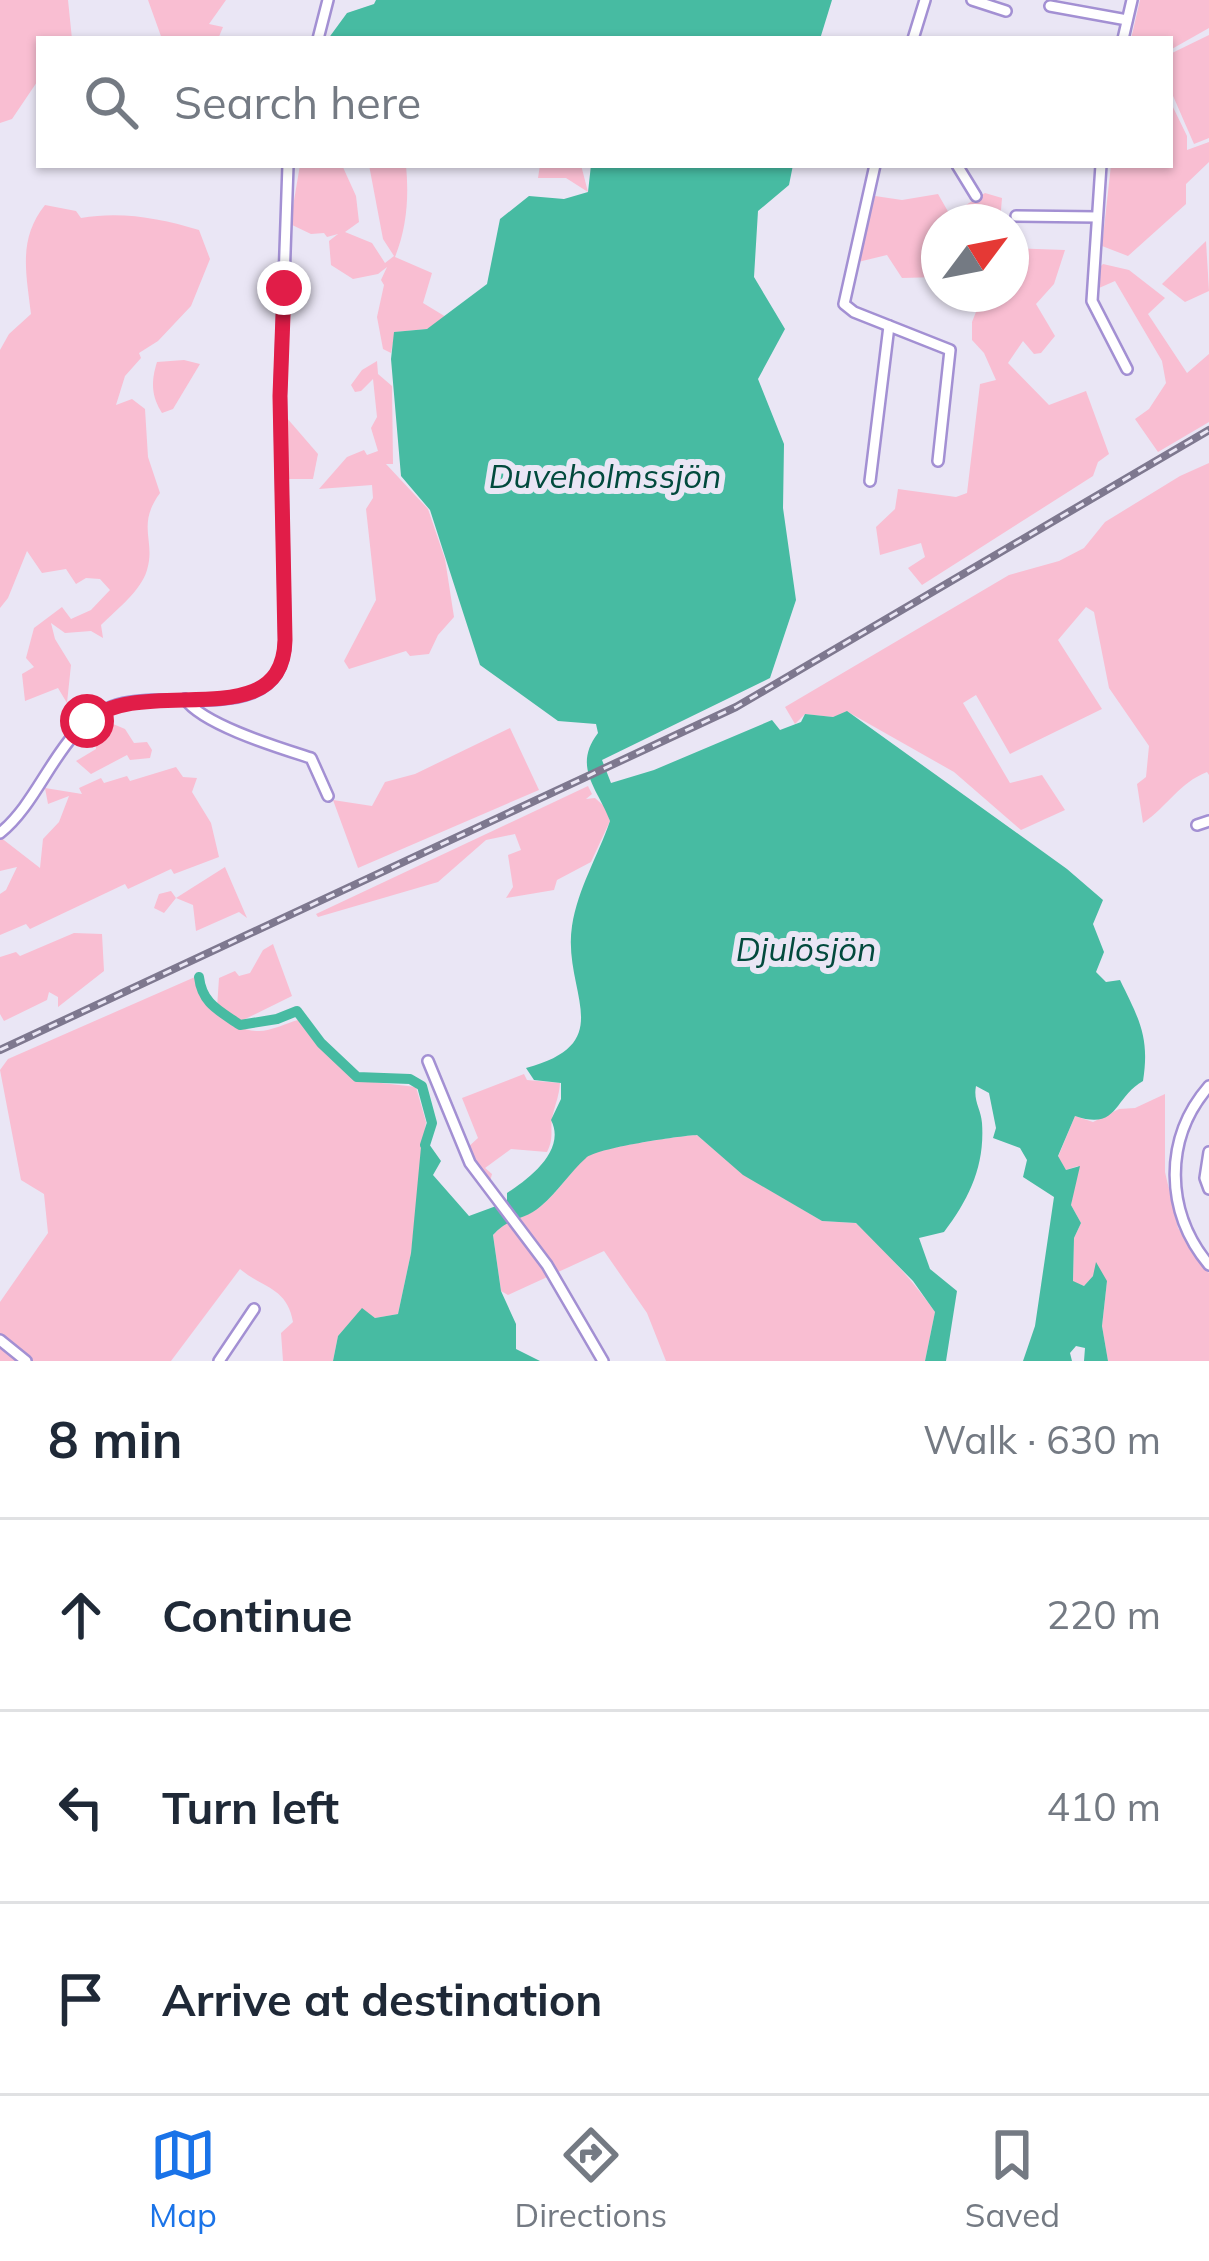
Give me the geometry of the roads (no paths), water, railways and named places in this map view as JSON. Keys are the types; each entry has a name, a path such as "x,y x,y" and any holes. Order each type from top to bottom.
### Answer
{"street":[{"path":"319,36 328,0"},
{"path":"914,36 925,0"},
{"path":"972,0 1006,11"},
{"path":"1124,36 1132,0"},
{"path":"1050,6 1127,20"},
{"path":"0,833 16,819 71,740 95,715 134,701 249,695 270,685 284,663 280,396 288,168"},
{"path":"874,168 844,304 950,350 938,461"},
{"path":"959,168 976,196"},
{"path":"1101,168 1093,309 1127,369"},
{"path":"1029,215 1097,217"},
{"path":"870,481 889,326"},
{"path":"185,699 197,712 311,758 328,796"},
{"path":"1197,825 1209,821"},
{"path":"428,1060 470,1162 565,1292 603,1361"},
{"path":"1209,1087 1183,1128 1174,1186 1186,1230 1209,1265"},
{"path":"1209,1152 1205,1178 1209,1189"},
{"path":"220,1361 254,1309"},
{"path":"0,1340 26,1361"}],"water":[{"path":"376,0 832,0 821,36 330,36 347,13"},
{"path":"591,168 792,168 789,185 758,211 754,277 785,329 758,379 784,444 783,508 796,600 770,678 602,760 611,783 772,720 780,730 801,722 805,714 833,717 847,711 1103,900 1093,924 1104,952 1096,972 1106,982 1120,980 1133,1006 1144,1040 1143,1081 1108,1116 1089,1120 1075,1116 1058,1156 1066,1170 1080,1166 1071,1205 1081,1223 1074,1238 1073,1281 1084,1286 1096,1262 1107,1281 1102,1326 1108,1361 1084,1361 1085,1348 1076,1346 1070,1353 1072,1361 1023,1361 1035,1326 1054,1197 1023,1177 1027,1160 1020,1148 993,1138 996,1128 989,1093 976,1086 982,1139 973,1181 944,1232 919,1238 930,1269 957,1291 946,1361 925,1361 935,1312 913,1281 856,1223 822,1221 743,1175 697,1135 593,1154 541,1206 493,1235 501,1291 516,1324 516,1349 540,1361 333,1361 338,1336 362,1308 375,1318 398,1314 411,1253 421,1147 429,1144 441,1161 433,1175 469,1216 507,1202 507,1193 549,1153 555,1132 551,1120 561,1099 561,1083 534,1080 526,1068 572,1045 580,1029 572,926 583,885 610,821 587,767 598,733 596,724 558,721 480,665 430,510 401,476 391,359 394,332 427,329 487,284 500,219 529,196 564,199 588,192"}],"waterway":[{"path":"199,977 208,1000 240,1025 297,1011 321,1043 357,1077 410,1079 422,1086 432,1123 425,1145"}],"railway":[{"path":"0,1050 736,707 1209,430"}],"water label":[{"name":"Duveholmssjön","path":"605,476"},
{"name":"Djulösjön","path":"806,949"}]}
